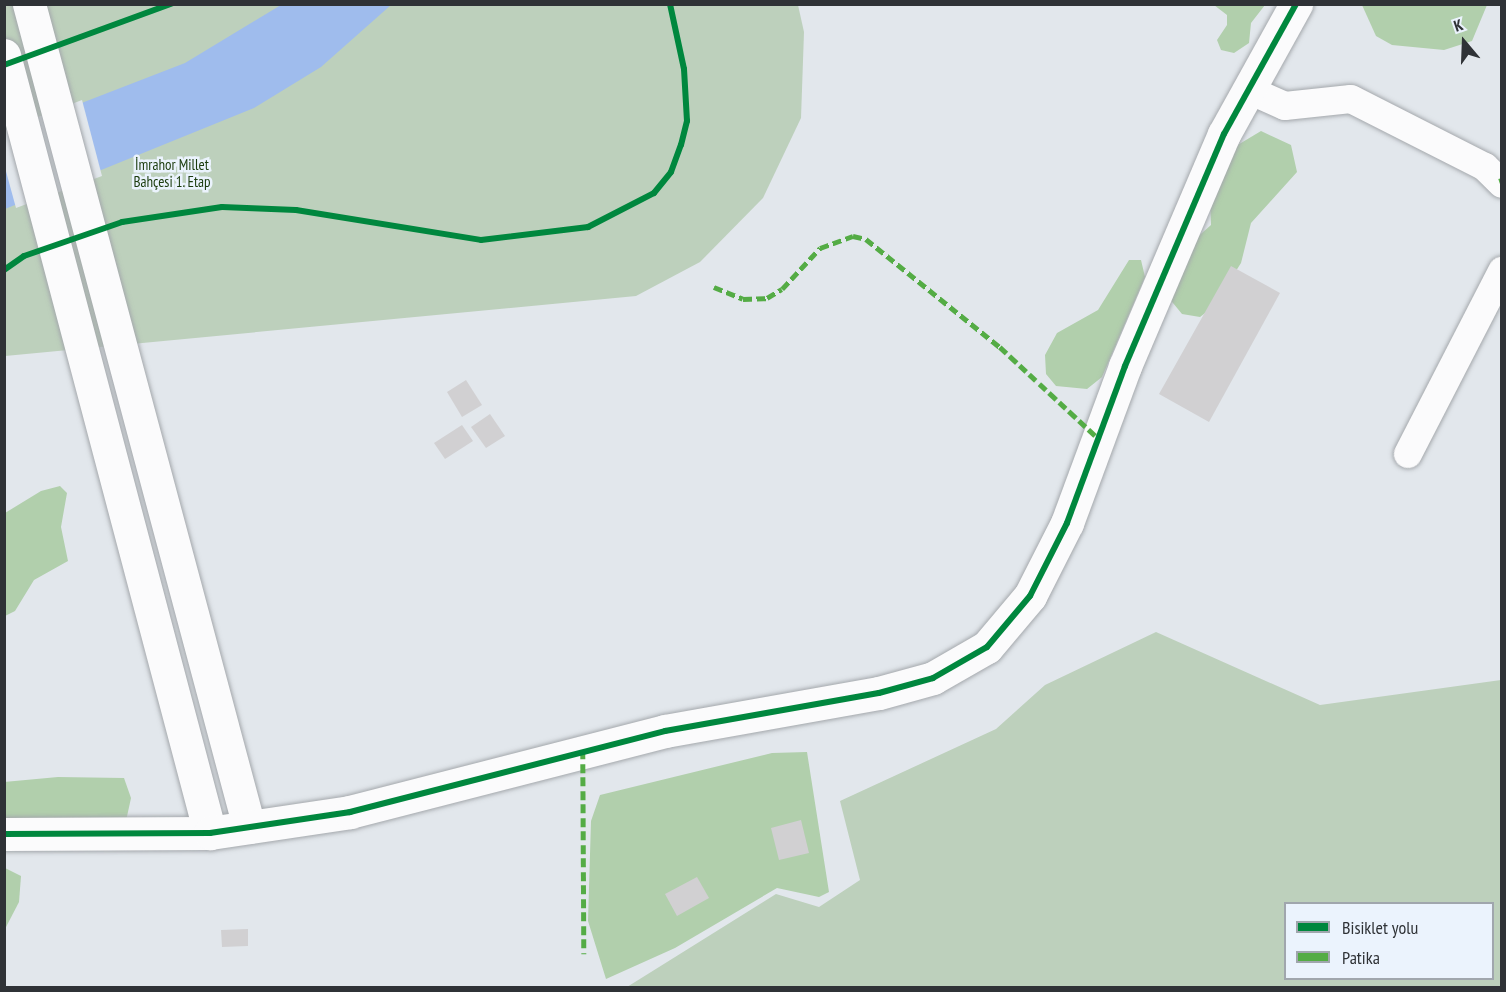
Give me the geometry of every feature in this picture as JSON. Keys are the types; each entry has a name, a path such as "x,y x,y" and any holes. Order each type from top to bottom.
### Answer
{"street":[{"path":"4,834 210,833 350,812 665,731 879,693 933,678 987,647 1030,596 1067,523 1125,366 1224,134 1296,4"},
{"path":"31,12 249,827"},
{"path":"4,55 210,833"},
{"path":"1249,90 1285,106 1351,99 1485,167 1502,184"},
{"path":"1408,454 1502,271"}],"green space":[{"name":"İmrahor Millet Bahçesi 1. Etap","path":"4,5 798,5 804,32 801,118 763,198 700,262 636,296 5,356"},
{"path":"1214,5 1265,5 1251,23 1249,43 1234,53 1221,50 1217,40 1227,25 1227,15"},
{"path":"1362,5 1487,5 1472,41 1444,50 1392,45 1376,36"},
{"path":"1261,131 1291,145 1297,172 1251,223 1241,263 1213,307 1200,317 1182,314 1164,292 1185,248 1211,225 1210,196 1231,149"},
{"path":"1129,260 1141,260 1145,277 1102,377 1087,389 1056,386 1046,374 1045,355 1057,333 1098,310"},
{"path":"60,486 67,493 61,527 68,561 34,580 15,611 5,616 5,513 41,491"},
{"path":"1156,632 1320,705 1501,680 1501,987 627,987 776,894 819,907 860,880 840,801 996,729 1045,685"},
{"path":"807,752 829,892 819,897 777,888 675,948 606,979 588,921 591,821 600,795 772,753"},
{"path":"58,777 124,778 131,798 126,821 5,819 4,782"},
{"path":"5,868 21,876 19,902 5,929"}],"water":[{"path":"281,5 391,5 321,67 254,108 5,209 4,133 185,63"}],"pier":[{"path":"82,100 102,176 16,208 4,164 4,130"}],"building":[{"path":"1231,266 1280,293 1209,422 1159,394"},
{"path":"466,380 482,405 462,417 447,392"},
{"path":"490,414 505,436 486,448 471,427"},
{"path":"462,425 473,441 445,459 434,443"},
{"path":"801,820 809,853 779,860 771,828"},
{"path":"697,877 709,898 677,916 665,894"},
{"path":"248,929 248,946 222,947 221,930"}],"marked path":[{"path":"714,287 743,299 767,298 782,289 820,248 853,236 866,239 1000,347 1099,439"},
{"path":"583,750 584,954"}],"cycle path":[{"path":"4,65 171,4"},
{"path":"4,270 24,256 122,222 222,207 296,210 481,240 588,227 654,193 671,172 681,145 687,121 684,69 670,4"},
{"path":"4,834 210,833 350,812 665,731 879,693 933,678 987,647 1030,596 1067,523 1125,366 1224,134 1296,4"}]}
